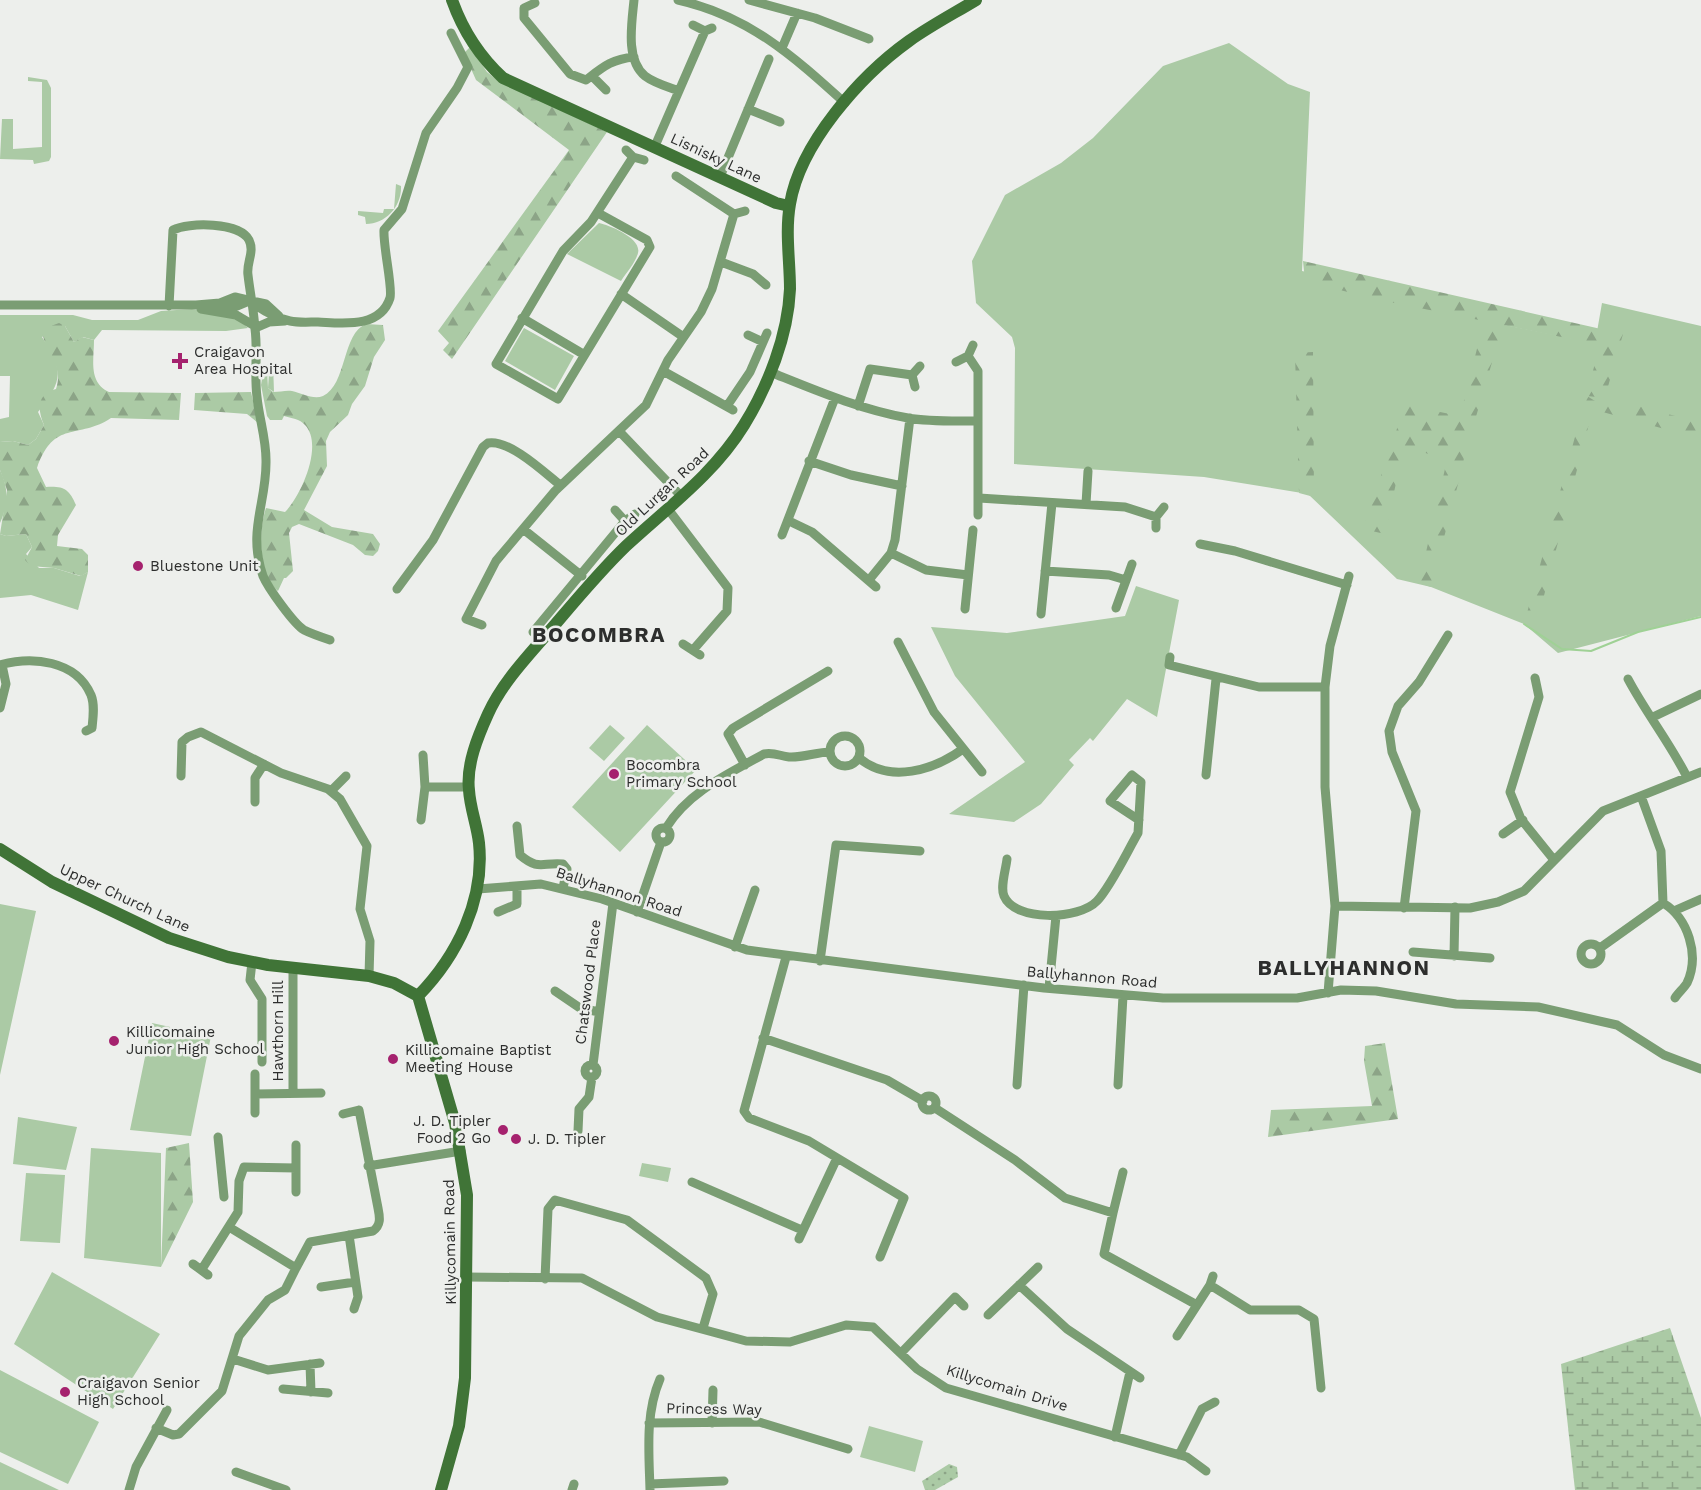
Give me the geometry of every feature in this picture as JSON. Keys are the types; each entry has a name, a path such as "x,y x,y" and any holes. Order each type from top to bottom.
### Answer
{"street":[{"name":"Lisnisky Lane","path":"452,0 472,43 484,61 503,78 776,203 789,206"},
{"path":"634,0 631,30 634,57 639,71 647,78 679,91"},
{"path":"678,0 706,4 744,24 782,48 845,103"},
{"name":"Old Lurgan Road","path":"468,787 471,764 489,712 505,685 623,549 682,497 720,459 743,426 770,372 783,332 790,291 789,206 804,160 845,103 872,72 907,42 976,0"},
{"path":"513,4 524,8 535,3"},
{"path":"754,5 797,13 856,38 869,39"},
{"path":"524,8 524,18 570,74 586,80 606,63 618,58 634,57"},
{"path":"782,48 797,13"},
{"path":"655,146 708,29 693,25"},
{"path":"255,327 284,319 359,323 380,312 386,306 391,292 384,252 384,230 402,209 426,133 457,88 468,67 451,33"},
{"path":"720,177 769,59"},
{"path":"592,76 606,90"},
{"path":"748,109 780,122"},
{"path":"598,213 646,240 650,247 583,354 558,399 496,364 563,251 598,213 629,153 644,160"},
{"path":"679,180 734,214 746,211"},
{"path":"482,625 464,623 496,561 560,485 646,405 682,336 701,312 712,289 734,214"},
{"path":"169,306 171,237 174,230 182,225 230,226 248,237 251,247 248,275 255,327 257,397 266,460 255,533 264,578 302,628 330,640"},
{"path":"721,262 753,274 768,287"},
{"path":"621,294 682,336"},
{"path":"0,305 169,306 219,303 235,297 266,304 284,319"},
{"path":"196,305 201,309 236,315 255,327"},
{"path":"522,318 583,354"},
{"path":"663,371 730,408 750,372 765,337 748,336"},
{"path":"956,362 968,356 973,345"},
{"path":"968,356 978,371 978,515"},
{"path":"912,375 920,366"},
{"path":"858,406 870,369 912,375"},
{"path":"770,372 858,406 910,418 978,421"},
{"path":"912,375 915,387"},
{"path":"782,535 835,398"},
{"path":"789,521 812,532 873,583 891,553 895,540 910,418"},
{"path":"619,431 682,497"},
{"path":"397,589 433,540 483,447 488,443 502,444 514,450 560,485"},
{"path":"809,461 851,475 902,486"},
{"path":"1086,504 1088,471"},
{"path":"979,498 1132,508 1156,518"},
{"path":"1041,614 1052,503"},
{"path":"1156,528 1156,518 1164,507"},
{"path":"668,509 728,588 727,611 696,653 683,644"},
{"path":"615,510 625,521"},
{"path":"529,620 535,630 582,576 625,521 635,514"},
{"path":"523,529 582,576"},
{"path":"965,609 973,530"},
{"path":"1206,541 1348,580 1330,646 1325,687 1325,787 1335,906 1328,993"},
{"path":"891,553 926,570 968,575"},
{"path":"1116,608 1132,564"},
{"path":"1045,571 1109,575 1126,580"},
{"path":"1404,908 1416,811 1392,752 1389,731 1398,706 1419,682 1448,635"},
{"path":"898,642 934,712 982,772"},
{"path":"904,654 915,649"},
{"path":"1170,657 1169,665 1216,679 1259,687 1325,687"},
{"path":"0,708 6,684 1,665 39,661 75,673 91,695 92,728 86,731"},
{"path":"745,765 729,741 728,734 733,728 828,671"},
{"path":"1535,678 1539,697 1510,792 1523,820 1554,860"},
{"path":"1206,775 1216,679"},
{"path":"1628,679 1639,700 1653,717 1687,777"},
{"path":"1653,717 1701,694"},
{"path":"181,776 182,742 201,732 264,764 331,791 339,799 367,846 360,909 372,954 369,976"},
{"path":"859,758 852,765 842,766 834,761 830,752 833,743 846,736 858,744 859,758 868,766 915,772 938,765 963,749"},
{"path":"637,912 661,842 657,839 656,832 666,828 676,812 703,789 773,752 790,757 813,752 830,752"},
{"path":"421,820 425,787 423,755"},
{"path":"255,802 255,778 264,764"},
{"path":"1335,906 1470,908 1498,902 1524,891 1604,811 1701,772"},
{"path":"1007,859 1003,894 1010,906 1023,912 1056,916 1076,913 1096,902 1138,833 1142,782 1132,775 1110,801 1139,820"},
{"path":"331,791 346,776"},
{"path":"418,996 430,983 460,936 474,908 478,889 479,843 468,787 425,787"},
{"path":"1641,796 1661,851 1663,903"},
{"path":"1503,834 1523,820"},
{"path":"517,826 520,855 531,864 543,867 563,864 567,868 563,888"},
{"path":"820,961 836,845 920,851"},
{"name":"Upper Church Lane","path":"0,849 52,882 169,938 252,962 369,976 394,983 418,996"},
{"name":"Ballyhannon Road","path":"478,889 541,884 613,903 735,947 786,957 1024,986 1123,996 1297,998 1341,990 1376,991 1446,1003 1518,1005 1558,1010 1617,1025 1664,1055 1701,1069"},
{"path":"498,912 517,904 517,885"},
{"path":"735,947 755,890"},
{"path":"1676,910 1701,899"},
{"name":"Chatswood Place","path":"578,1131 579,1109 589,1097 592,1077 585,1072 587,1066 593,1065 613,903"},
{"path":"1663,903 1676,910 1686,927 1693,956 1687,983 1675,998"},
{"path":"1600,948 1663,903"},
{"path":"1455,907 1455,956"},
{"path":"1049,988 1056,916"},
{"path":"1413,952 1490,958"},
{"path":"786,957 744,1111 749,1118 809,1142 904,1198 880,1257"},
{"path":"252,962 250,980 262,999 260,1031 262,1062"},
{"name":"Hawthorn Hill","path":"293,968 293,1093"},
{"path":"1017,1085 1024,986"},
{"path":"555,990 580,1008 599,1012"},
{"name":"Killycomain Road","path":"418,996 461,1151 467,1195 464,1388 459,1426 441,1490"},
{"path":"1118,1085 1123,996"},
{"path":"764,1038 887,1080 923,1101 926,1109 935,1107 1015,1160 1065,1198 1113,1212"},
{"name":"Hawthorn Hill","path":"255,1074 255,1113"},
{"name":"Hawthorn Hill","path":"256,1094 321,1093"},
{"path":"156,1428 173,1435 182,1432 222,1391 242,1332 268,1300 287,1286 310,1242 373,1231 380,1220 359,1110 343,1114"},
{"path":"218,1137 224,1197"},
{"path":"296,1145 296,1192"},
{"path":"368,1166 461,1151"},
{"path":"692,1182 801,1234 837,1158"},
{"path":"201,1269 238,1212 239,1181 244,1167 296,1168"},
{"path":"1123,1172 1104,1254 1197,1305"},
{"path":"223,1182 239,1181"},
{"path":"545,1279 548,1209 555,1200 627,1220 706,1278 713,1294 703,1328"},
{"path":"229,1227 296,1269"},
{"path":"349,1235 358,1297 354,1309"},
{"path":"988,1315 1038,1267"},
{"name":"Killycomain Drive","path":"466,1277 582,1278 657,1317 746,1341 790,1342 846,1325 873,1327 929,1378 946,1388 1187,1457 1206,1471"},
{"path":"1177,1336 1211,1280 1250,1310 1299,1310 1314,1318 1321,1388"},
{"path":"321,1287 356,1282"},
{"path":"1019,1284 1067,1329 1140,1378"},
{"path":"901,1353 955,1297 964,1306"},
{"path":"233,1359 268,1371 315,1363 311,1392"},
{"path":"1115,1437 1130,1371"},
{"path":"660,1379 652,1397 648,1423 650,1487 724,1481"},
{"path":"283,1389 328,1393"},
{"path":"712,1423 714,1390"},
{"path":"1179,1455 1202,1409 1215,1402"},
{"path":"129,1490 136,1467 167,1410"},
{"name":"Princess Way","path":"648,1423 759,1422 848,1449"},
{"path":"236,1472 286,1490"}],"green space":[{"path":"1229,43 1288,84 1310,92 1302,271 1493,314 1495,323 1595,343 1602,303 1701,326 1701,616 1558,653 1524,624 1431,587 1397,579 1308,494 1204,477 1014,464 1015,348 1012,337 976,303 972,261 1005,195 1061,163 1093,138 1163,66"},
{"path":"470,47 487,72 497,80 607,132 452,359 443,350 449,343 438,331 569,150 476,80 464,53"},
{"path":"28,77 47,80 51,88 51,157 49,161 34,164 33,160 0,159 2,119 13,119 13,149 42,147 42,82 28,81"},
{"path":"396,184 401,186 401,193 394,209"},
{"path":"384,209 394,209 380,221 373,223 366,224 365,217 358,215 358,211 383,213"},
{"path":"599,223 624,233 638,247 635,260 621,281 567,254"},
{"path":"1303,261 1623,334 1605,397 1701,423 1701,439 1599,411 1597,397 1587,396 1595,401 1535,630 1524,624 1600,345 1503,325 1475,420 1469,419 1463,465 1431,587 1419,583 1447,460 1404,446 1385,534 1363,529 1405,405 1460,416 1484,321 1375,299 1305,281"},
{"path":"192,309 238,318 248,328 226,331 102,330 94,340 83,337 74,342 65,326 42,337 54,359 58,376 52,392 38,412 44,425 36,439 28,445 13,441 0,442 0,419 9,417 10,376 0,376 0,315 73,315 92,320 138,320 161,311"},
{"path":"59,323 65,326 74,342 82,337 94,340 95,376 102,388 109,392 181,393 179,420 111,418 88,428 59,436 44,453 37,468 46,487 65,490 71,495 76,505 58,535 57,546 82,549 88,555 88,572 81,576 54,568 31,566 25,560 32,547 26,534 6,536 0,534 7,490 0,470 0,442 13,441 28,445 36,439 44,425 40,403 45,394 56,389 58,379 55,363 45,343 43,329"},
{"path":"366,324 383,325 385,340 374,357 365,386 352,404 348,415 330,432 326,441 327,466 304,510 332,527 373,534 380,544 378,551 373,556 365,555 353,545 299,524 292,527 289,533 293,571 284,578 278,591 271,584 263,564 261,540 263,518 266,508 285,512 298,494 308,470 312,445 310,434 301,421 284,416 282,420 270,420 267,416 261,385 263,373 267,371 268,388 273,392 290,391 311,397 323,396 331,390 336,381 348,348 358,329"},
{"path":"524,328 574,356 555,390 505,361"},
{"path":"1313,352 1314,497 1299,493 1295,353"},
{"path":"273,363 274,392 268,388 269,374 263,373 266,365"},
{"path":"251,392 258,423 247,414 194,410 195,393"},
{"path":"0,470 5,483 6,496 5,510 0,523"},
{"path":"0,534 6,536 26,534 32,547 26,554 39,568 54,568 80,576 88,572 78,610 31,595 0,598"},
{"path":"1136,586 1179,600 1157,717 1127,699 1093,741 1090,738 1069,760 1074,765 1041,804 1014,822 949,814 1025,762 955,676 931,627 1007,633 1125,616"},
{"path":"610,725 625,738 604,761 589,748"},
{"path":"647,725 696,770 620,852 572,807"},
{"path":"0,904 36,911 0,1075"},
{"path":"152,1023 211,1036 191,1136 130,1130"},
{"path":"1385,1043 1398,1119 1268,1137 1271,1110 1372,1106 1364,1061 1365,1046"},
{"path":"18,1117 77,1127 66,1170 13,1164"},
{"path":"189,1143 193,1202 161,1267 166,1148"},
{"path":"91,1148 161,1153 161,1267 84,1258"},
{"path":"642,1163 671,1168 668,1182 639,1176"},
{"path":"26,1173 65,1175 60,1243 20,1241"},
{"path":"52,1272 160,1334 113,1409 14,1344"},
{"path":"1670,1328 1701,1418 1701,1490 1575,1490 1561,1364"},
{"path":"0,1370 99,1422 68,1484 0,1452"},
{"path":"869,1426 923,1441 915,1472 860,1457"},
{"path":"0,1462 59,1490 0,1490"},
{"path":"949,1464 957,1467 958,1477 935,1490 925,1490 922,1481"}],"waterway":[{"path":"1524,624 1562,649 1591,651 1638,632 1701,617"}],"place":[{"name":"Craigavon Area Hospital","path":"180,361"},
{"name":"Bluestone Unit","path":"138,566"},
{"name":"Bocombra Primary School","path":"614,774"},
{"name":"Killicomaine Junior High School","path":"114,1041"},
{"name":"Killicomaine Baptist Meeting House","path":"393,1059"},
{"name":"J. D. Tipler Food 2 Go","path":"503,1130"},
{"name":"J. D. Tipler","path":"516,1139"},
{"name":"Craigavon Senior High School","path":"65,1392"}],"district":[{"name":"BOCOMBRA","path":"599,635"},
{"name":"BALLYHANNON","path":"1344,968"}]}
